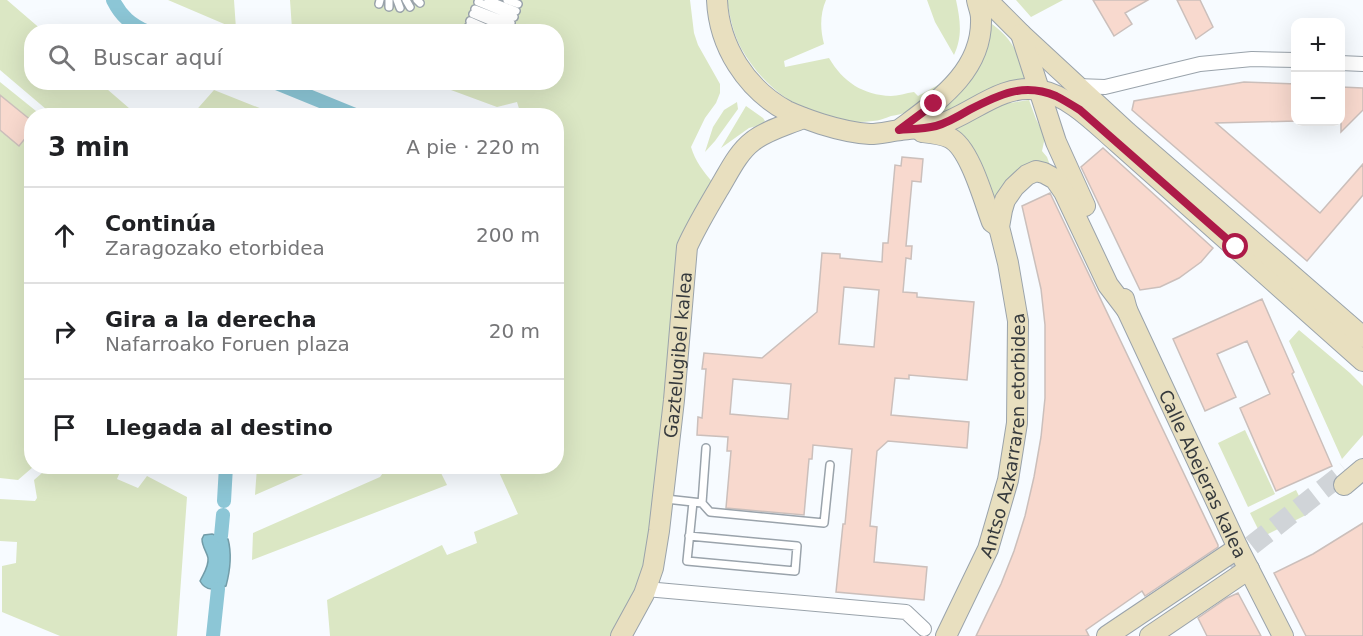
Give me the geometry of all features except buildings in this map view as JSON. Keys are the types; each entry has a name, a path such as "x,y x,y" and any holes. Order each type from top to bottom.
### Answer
{"street":[{"path":"717,0 721,26 727,44 735,60 757,89 787,111 842,131 872,134 936,126 992,98 1010,92 1040,90 1058,97 1080,110 1363,361"},
{"path":"899,130 953,88 965,71 975,51 980,31 981,16 977,0"},
{"path":"987,0 1127,132 1363,337"},
{"name":"Calle Abejeras kalea","path":"1021,34 1056,142 1119,278 1127,310 1238,548 1283,636"},
{"path":"1077,86 1105,87 1200,64 1252,59 1291,60"},
{"path":"1345,63 1363,64"},
{"path":"1056,142 1059,126 1080,110"},
{"name":"Gaztelugibel kalea","path":"621,636 646,589 653,568 674,400 687,247 696,225 744,151 753,141 803,118"},
{"name":"Antso Azkarraren etorbidea","path":"899,130 933,133 950,138 963,148 992,222 999,227"},
{"name":"Calle Abejeras kalea","path":"1027,175 1036,171 1056,178 1108,285 1127,310"},
{"name":"Antso Azkarraren etorbidea","path":"946,636 988,549 1008,480 1017,423 1018,321 999,227 1005,200 1014,187 1027,175"},
{"path":"1351,475 1363,454"},
{"path":"1107,636 1238,548"},
{"path":"1162,631 1249,569"},
{"path":"1125,636 1220,574 1136,636"},
{"path":"646,589 906,612 924,629"}],"lane":[{"path":"488,0 514,17"},
{"path":"507,0 514,17"},
{"path":"473,15 514,17"},
{"path":"473,15 514,17"},
{"path":"473,15 477,24"},
{"path":"473,15 485,24"},
{"path":"702,503 706,448"},
{"path":"663,498 702,503 710,512 824,523 830,465"},
{"path":"689,536 797,546 795,571 687,561 689,536 693,502"}],"green space":[{"path":"0,0 7,0 35,24 24,24 24,90 108,90 129,108 45,108 0,70"},
{"path":"168,0 234,0 236,24 224,24"},
{"path":"290,0 690,0 694,33 698,45 720,84 720,93 716,103 705,118 691,147 697,162 713,183 687,227 648,554 638,586 610,636 330,636 327,600 442,545 447,555 477,543 474,532 518,514 500,474 564,474 564,108 519,108 517,102 497,107 451,90 564,90 564,24 292,24"},
{"path":"727,0 826,0 821,22 824,44 784,61 785,67 829,58 841,74 855,86 881,95 894,96 914,92 918,96 940,85 909,111 878,121 853,122 814,113 780,94 752,65 736,37"},
{"path":"927,0 956,0 960,34 954,55 935,22"},
{"path":"1016,0 1063,0 1031,17"},
{"path":"992,24 1011,42 1027,81 950,114 922,120 990,28"},
{"path":"0,82 32,108 24,108 25,474 18,480 0,478"},
{"path":"214,90 259,108 198,108"},
{"path":"1029,100 1045,137 1042,151 1047,157 1055,179 1044,173 995,212 949,129 1002,104"},
{"path":"737,102 738,109 705,152 713,127 724,110"},
{"path":"746,106 765,121 761,125 749,128 721,148"},
{"path":"1299,330 1363,386 1363,435 1342,459 1289,341"},
{"path":"1245,430 1275,494 1248,507 1218,443"},
{"path":"41,474 119,474 117,479 138,488 147,476 187,497 177,636 60,636 2,612 2,566 16,563 17,542 0,541 0,499 35,501 37,498 34,480"},
{"path":"256,474 303,474 255,495"},
{"path":"382,474 442,474 447,485 252,560 253,533 380,477"},
{"path":"1296,490 1308,514 1262,537 1250,513"}],"water":[{"path":"212,534 228,539 230,551 226,586 215,589 205,587 200,581 208,561 202,539 204,535"}],"waterway":[{"path":"113,0 119,11 133,24"},
{"path":"294,90 338,108"},
{"path":"224,501 226,474"},
{"path":"221,536 223,515"},
{"path":"213,636 218,589"}],"tunnel":[{"path":"1228,564 1346,471"}],"route":[{"path":"934,104 899,130 936,126 992,98 1010,92 1040,90 1058,97 1080,110 1236,247"}]}
